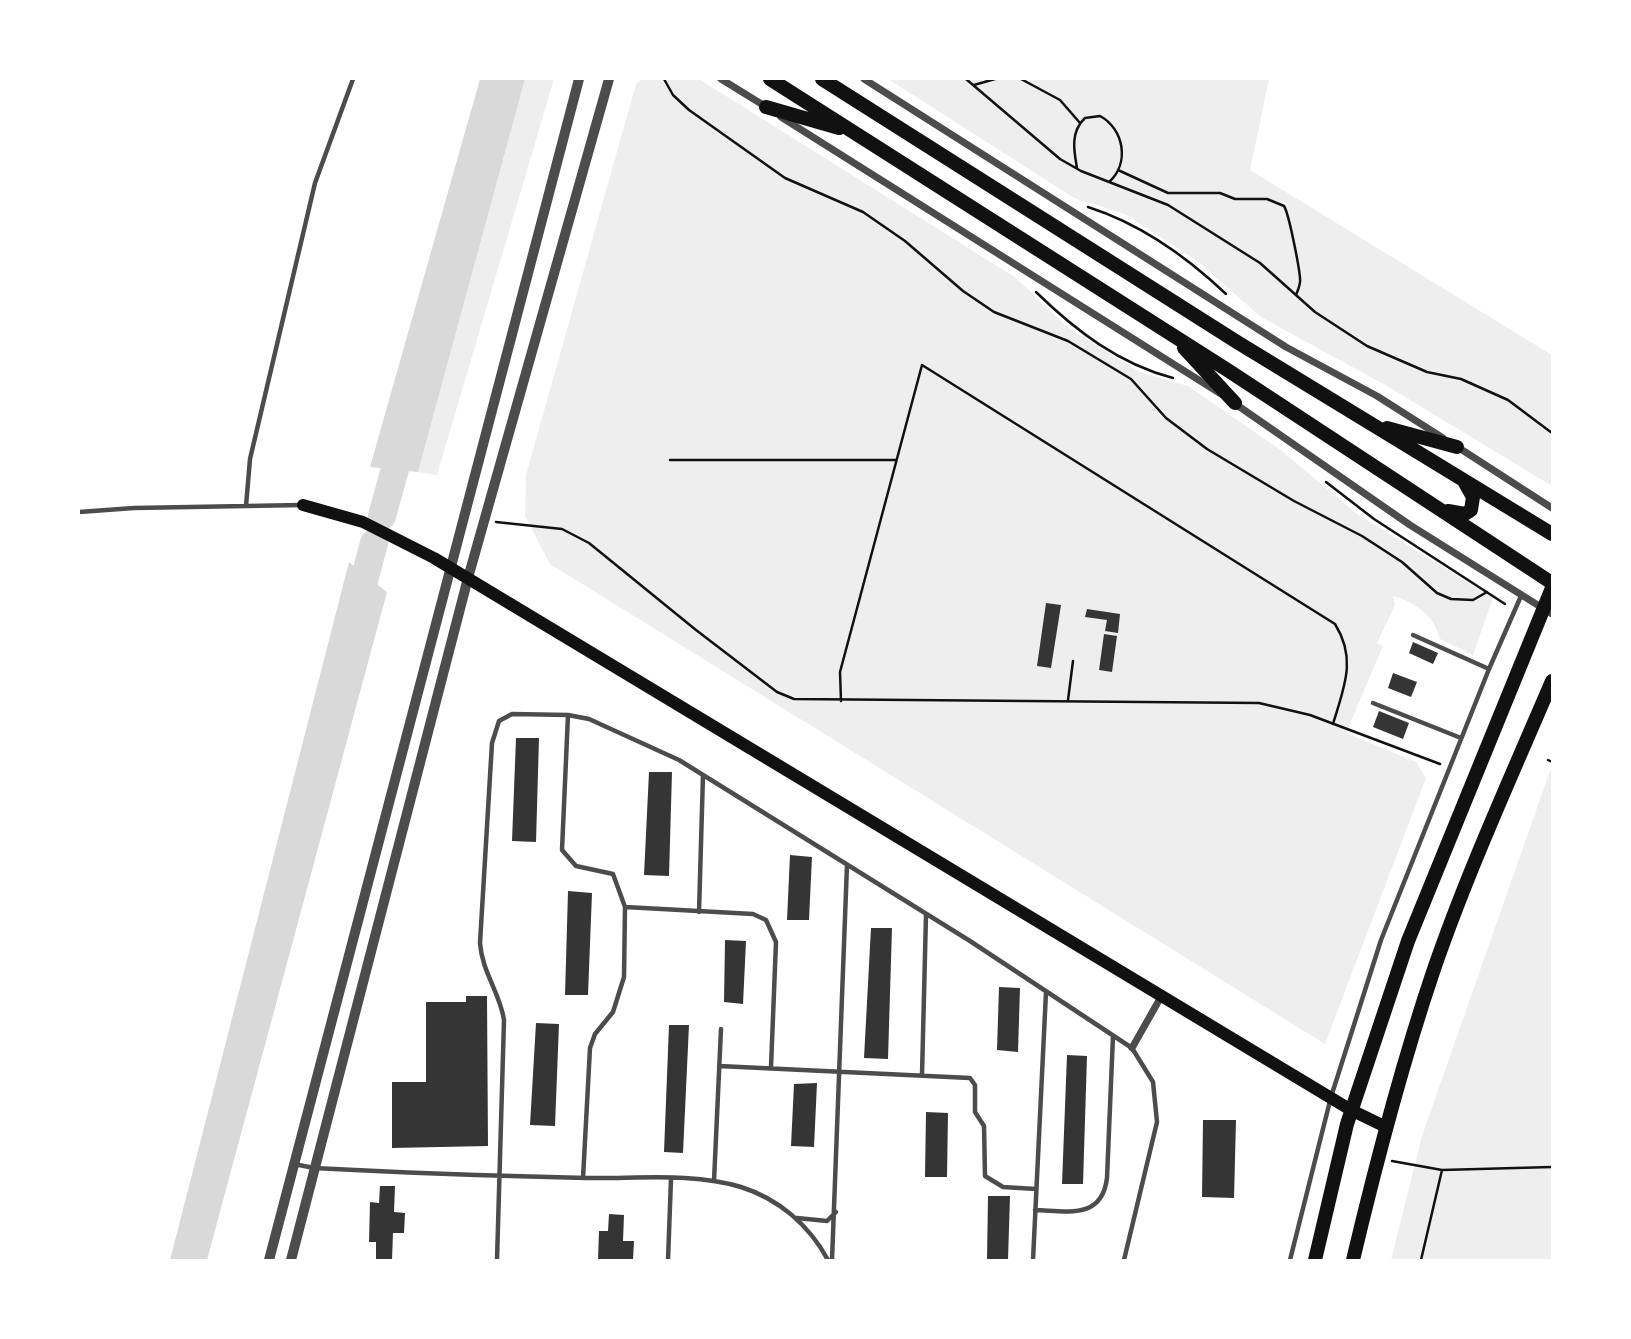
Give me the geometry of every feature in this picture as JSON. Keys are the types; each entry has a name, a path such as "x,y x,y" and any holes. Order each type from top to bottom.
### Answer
{"main road":[{"path":"770,79 1174,336 1440,509 1552,586 1548,611 1408,941 1351,1110 1315,1260"},
{"path":"822,79 1373,425 1552,534"},
{"path":"766,107 856,134"},
{"path":"1174,336 1234,403"},
{"path":"1373,425 1457,447"},
{"path":"1440,509 1458,514 1471,510 1473,497 1464,480"},
{"path":"303,505 363,522 451,568 1351,1110 1386,1128"},
{"path":"1353,1260 1377,1159 1433,972 1552,681"}],"street":[{"path":"269,1260 579,79"},
{"path":"291,1260 468,578 609,79"},
{"path":"721,79 1234,403 1410,524 1548,611"},
{"path":"864,79 1286,347 1377,396 1552,508"},
{"path":"1132,1048 1162,995"}],"lane":[{"path":"246,506 250,459 315,183 353,79"},
{"path":"79,512 303,505"},
{"path":"1290,1260 1331,1097 1381,940 1489,669 1522,595"},
{"path":"1413,635 1489,669"},
{"path":"1373,703 1461,738"},
{"path":"568,715 562,850 576,866 613,874 625,907 624,977 619,997 590,1048 583,1178"},
{"path":"498,1260 504,1020 498,996 483,966 480,943 492,743 495,729 505,716 568,715 589,719 703,774 1132,1048 1153,1082 1157,1122 1124,1260"},
{"path":"699,912 703,774"},
{"path":"830,1260 836,1211 847,864"},
{"path":"625,907 760,916 770,927 776,942 771,1067"},
{"path":"922,1075 926,914"},
{"path":"1033,1260 1046,991"},
{"path":"715,1181 721,1029"},
{"path":"1035,1210 1080,1211 1092,1208 1103,1196 1107,1178 1113,1035"},
{"path":"719,1066 922,1075 973,1080 975,1112 985,1126 985,1176 1003,1186 1036,1189"},
{"path":"294,1164 314,1168 500,1176 715,1181 761,1195 796,1218 810,1222 827,1222 836,1211"},
{"path":"668,1260 671,1179"},
{"path":"796,1218 830,1260"}],"path":[{"path":"664,79 673,95 689,110 785,178 863,212 905,241 963,291 995,312 1068,341 1131,379 1166,418 1208,449 1294,501 1362,536 1402,562 1437,593 1451,599 1473,600 1487,592"},
{"path":"966,79 1039,143 1077,169 1168,205 1260,263 1315,312 1367,346 1427,372 1461,379 1508,400 1552,433"},
{"path":"974,85 995,79"},
{"path":"1021,79 1060,100 1080,122"},
{"path":"1077,169 1074,139 1080,122 1085,118 1100,116 1113,125 1120,141 1118,170 1108,182"},
{"path":"1118,170 1168,192 1220,193 1235,199 1267,199 1284,206 1290,221 1292,246 1300,280 1296,296"},
{"path":"1083,205 1129,221 1194,264 1232,300"},
{"path":"1028,286 1075,329 1135,366 1178,379"},
{"path":"841,701 840,672 922,365 1335,624 1346,642 1348,662 1345,684 1333,724"},
{"path":"670,460 896,460"},
{"path":"1324,480 1374,519 1515,610"},
{"path":"485,520 562,529 589,543 777,692 794,699 1259,703 1283,707 1450,767"},
{"path":"1068,701 1073,662"},
{"path":"1548,760 1552,762"},
{"path":"1377,1159 1442,1170 1552,1167"},
{"path":"1421,1260 1442,1170"}],"shaded area":[{"path":"480,79 525,79 418,472 370,467"},
{"path":"525,79 554,79 437,475 418,472"},
{"path":"642,79 699,79 1016,278 1068,328 1140,372 1188,386 1282,451 1357,514 1493,598 1473,655 1440,639 1428,616 1409,602 1393,596 1395,605 1377,643 1383,646 1346,733 1416,762 1426,778 1325,1044 550,564 525,516 526,475 636,84"},
{"path":"888,79 1269,79 1250,170 1552,355 1552,486 1387,386 1261,317 1196,260 1125,214 1074,198"},
{"path":"349,562 387,592 207,1260 170,1260"},
{"path":"1552,765 1552,1260 1391,1260 1422,1136"}],"building":[{"path":"1046,603 1061,605 1051,668 1037,666"},
{"path":"1087,609 1120,614 1118,633 1105,631 1107,620 1085,617"},
{"path":"1104,634 1117,636 1112,672 1099,670"},
{"path":"1413,642 1438,653 1433,664 1409,653"},
{"path":"1393,673 1417,682 1411,697 1388,688"},
{"path":"1379,711 1409,723 1403,739 1373,727"},
{"path":"516,738 539,738 536,842 512,841"},
{"path":"649,772 672,772 669,876 644,875"},
{"path":"790,855 812,857 809,920 787,920"},
{"path":"568,891 592,893 588,995 565,995"},
{"path":"871,928 892,928 888,1059 864,1058"},
{"path":"725,940 746,941 743,1004 724,1002"},
{"path":"999,987 1020,988 1018,1052 997,1050"},
{"path":"466,996 487,996 488,1146 392,1148 392,1082 426,1082 426,1002 466,1002"},
{"path":"536,1023 559,1024 555,1126 530,1125"},
{"path":"669,1025 689,1025 683,1153 664,1152"},
{"path":"1067,1055 1087,1056 1083,1184 1062,1184"},
{"path":"817,1083 814,1147 791,1146 794,1084"},
{"path":"926,1112 948,1113 947,1177 925,1177"},
{"path":"1203,1120 1236,1120 1234,1198 1202,1197"},
{"path":"380,1186 395,1186 394,1212 405,1213 404,1233 393,1233 392,1260 376,1260 376,1242 369,1242 370,1202 379,1203"},
{"path":"988,1196 1010,1196 1008,1260 987,1260"},
{"path":"609,1214 624,1215 623,1241 634,1241 633,1260 598,1260 599,1231 608,1231"}],"waterway":[{"path":"382,516 405,433"},
{"path":"356,611 374,543"}]}
